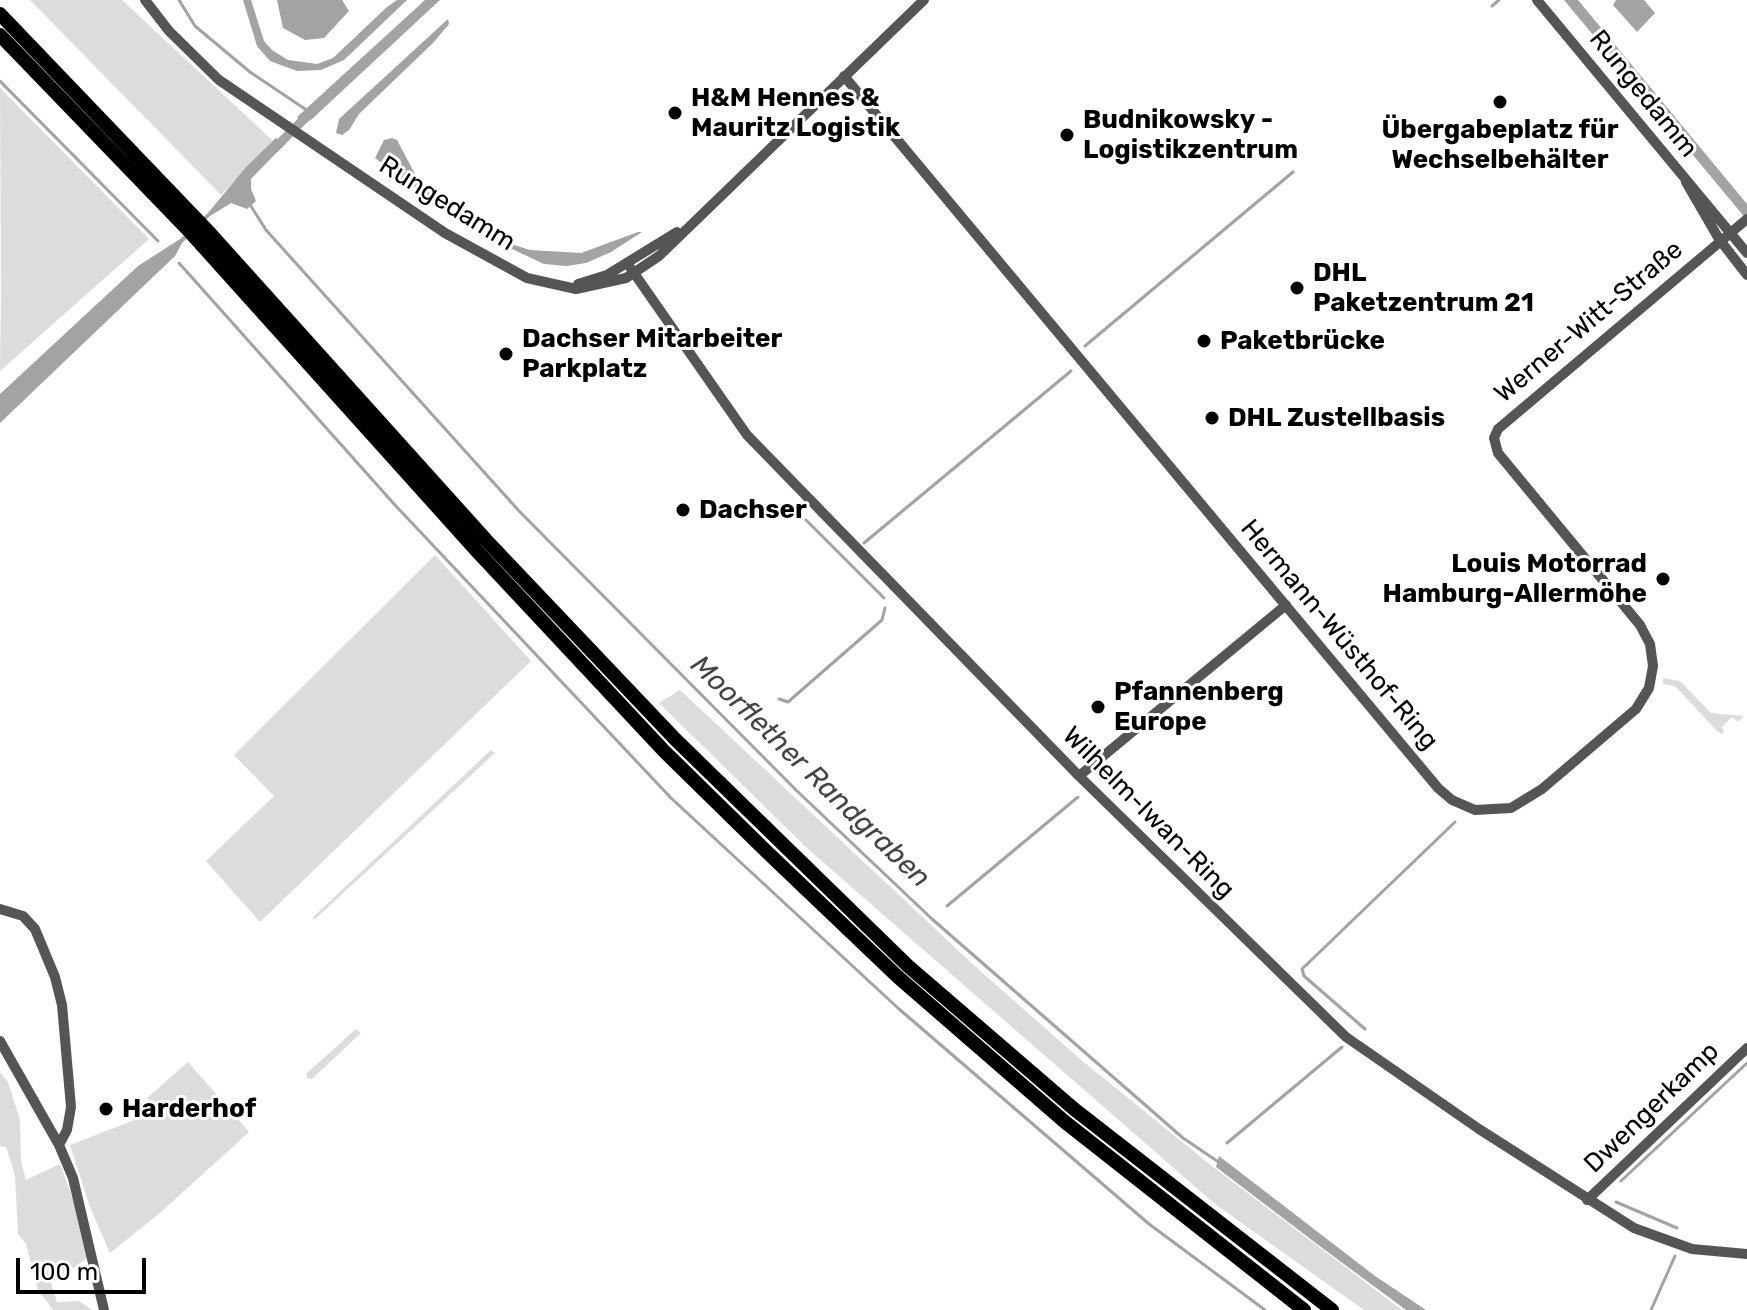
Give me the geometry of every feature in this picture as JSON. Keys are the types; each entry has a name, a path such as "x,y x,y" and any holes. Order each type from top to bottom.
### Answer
{"highway":[{"path":"0,14 190,221 476,550 664,751 898,977 1065,1122 1304,1310"},
{"path":"0,35 190,221"},
{"path":"201,234 644,706 908,966 1074,1109 1332,1310"}],"street":[{"name":"Rungedamm","path":"145,0 169,31 219,80 461,243 527,278 561,286 590,288 634,274 659,256 924,0"},
{"name":"Rungedamm","path":"1537,0 1747,253"},
{"name":"Hermann-Wüsthof-Ring","path":"844,76 1452,800 1475,810 1497,811 1519,805 1542,789 1636,709 1649,688 1653,658 1640,625 1498,453 1494,441"},
{"name":"Rungedamm","path":"1685,180 1721,241 1747,275"},
{"name":"Werner-Witt-Straße","path":"1494,441 1503,422 1746,220"},
{"name":"Rungedamm","path":"561,286 598,278 689,224"},
{"name":"Wilhelm-Iwan-Ring","path":"627,263 747,435 1079,776 1346,1037 1587,1200 1634,1228 1674,1244 1717,1253 1747,1254"},
{"path":"1079,776 1286,605"},
{"path":"0,909 23,916 35,929 55,977 62,1005 71,1107 67,1130 59,1145"},
{"path":"0,1041 59,1145 82,1210 104,1310"},
{"name":"Dwengerkamp","path":"1587,1200 1747,1048"}],"shaded area":[{"path":"30,0 122,0 273,141 221,195"},
{"path":"243,0 251,0 264,41 272,50 288,60 317,64 333,58 387,7 397,0 407,0 344,60 321,70 297,71 270,61 257,46"},
{"path":"277,0 342,0 349,11 324,38 305,40 283,28"},
{"path":"425,0 440,0 312,119 306,123 297,117"},
{"path":"1564,0 1578,0 1747,204 1747,220"},
{"path":"1616,0 1644,0 1655,13 1637,32 1613,5"},
{"path":"448,19 449,24 433,43 359,114 349,130 342,135 336,133 339,119"},
{"path":"0,88 149,239 0,371 1,294"},
{"path":"276,138 285,144 251,179 256,201 247,209 231,203 210,216 182,243 175,256 0,423 0,394 138,266 180,239"},
{"path":"384,140 397,140 415,174 433,197 460,221 375,158"},
{"path":"642,232 611,252 586,263 567,266 544,264 480,234 530,250 581,253"},
{"path":"435,555 531,661 260,922 206,861 274,796 234,755"},
{"path":"1663,678 1680,681 1711,713 1744,716 1738,722 1732,717 1722,727 1724,734 1718,732 1675,686 1663,684"},
{"path":"680,690 978,969 1080,1059 1213,1167 1402,1310 1364,1310 1215,1204 809,850 659,703"},
{"path":"491,750 495,753 314,920 313,917"},
{"path":"356,1029 361,1033 312,1079 307,1078 307,1073"},
{"path":"188,1062 249,1132 161,1212 110,1253 90,1207 70,1145 158,1111 147,1098"},
{"path":"0,1072 8,1082 20,1120 21,1162 26,1180 60,1164 77,1210 89,1257 51,1283 57,1302 79,1301 92,1310 53,1310 38,1290 26,1244 18,1234 15,1175 6,1147 0,1146"},
{"path":"1219,1156 1375,1276 1426,1310 1406,1310 1321,1247 1216,1167"}],"waterway":[{"path":"179,0 195,26 250,72 308,111"},
{"path":"1492,6 1499,0"},
{"path":"0,81 158,241"},
{"path":"275,148 310,113"},
{"path":"1085,346 1293,172"},
{"name":"Moorflether Randgraben","path":"249,203 266,230 520,512 796,790 932,919 1183,1138 1220,1163"},
{"path":"179,263 395,505 671,798 899,1009 1149,1224 1265,1310"},
{"path":"864,543 1071,371"},
{"path":"806,520 884,598"},
{"path":"779,699 788,702 882,620 885,608"},
{"path":"947,906 1078,797"},
{"path":"1365,1029 1304,976 1302,969 1455,822"},
{"path":"1227,1143 1342,1047"},
{"path":"1621,1181 1747,1063"},
{"path":"1616,1202 1677,1228"},
{"path":"1651,1310 1675,1256"}],"place":[{"name":"Übergabeplatz für Wechselbehälter","path":"1500,102"},
{"name":"H&M Hennes & Mauritz Logistik","path":"675,113"},
{"name":"Budnikowsky - Logistikzentrum","path":"1067,135"},
{"name":"DHL Paketzentrum 21","path":"1297,288"},
{"name":"Paketbrücke","path":"1204,341"},
{"name":"Dachser Mitarbeiter Parkplatz","path":"506,354"},
{"name":"DHL Zustellbasis","path":"1212,418"},
{"name":"Dachser","path":"683,510"},
{"name":"Louis Motorrad Hamburg-Allermöhe","path":"1663,579"},
{"name":"Pfannenberg Europe","path":"1098,707"},
{"name":"Harderhof","path":"106,1109"}]}
